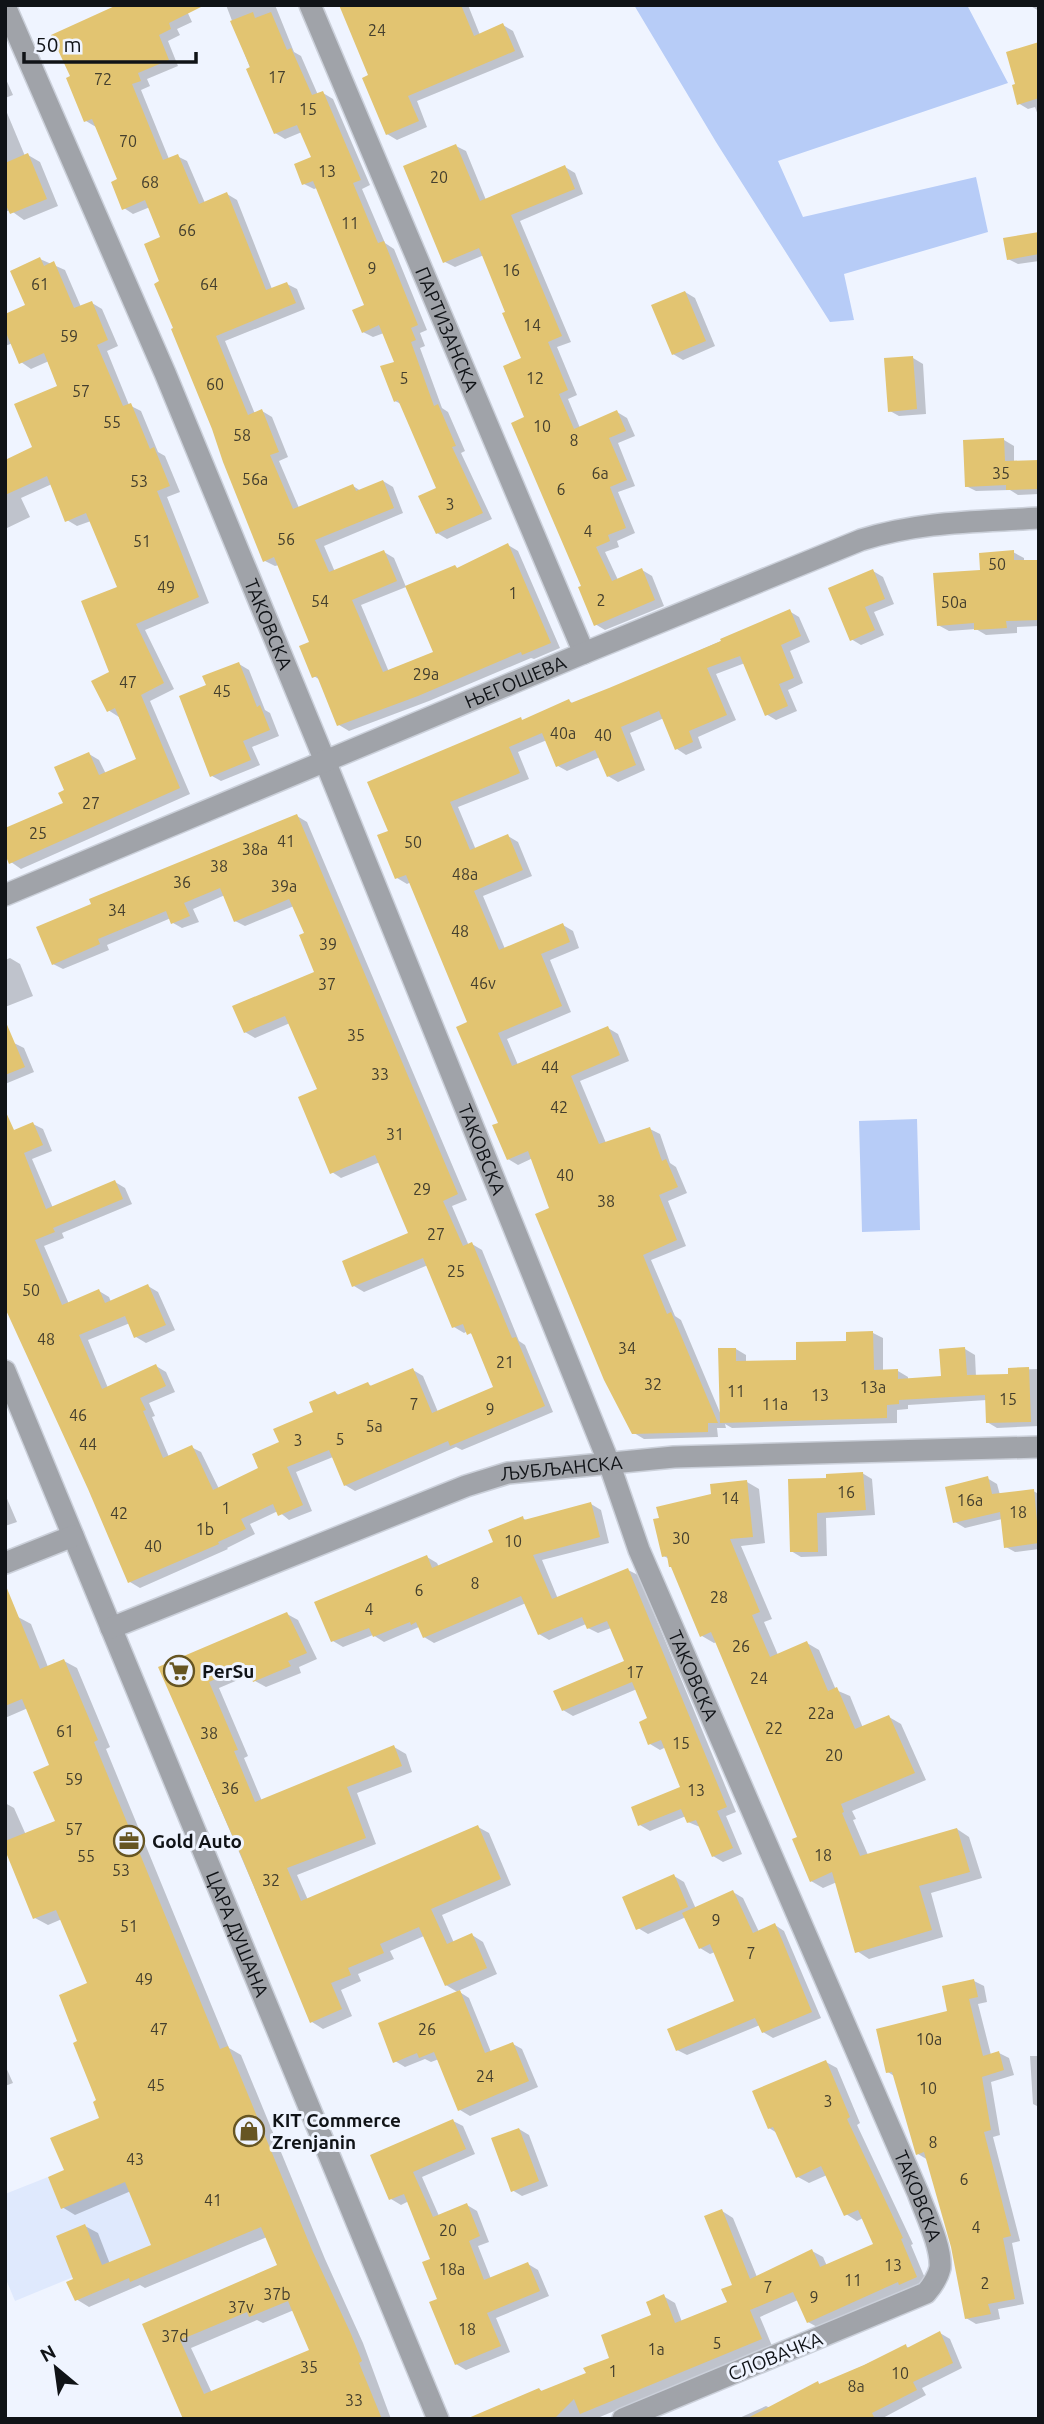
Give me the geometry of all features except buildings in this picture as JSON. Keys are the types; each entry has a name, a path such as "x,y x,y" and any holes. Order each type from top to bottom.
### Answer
{"street":[{"name":"ПАРТИЗАНСКА","path":"310,5 584,653"},
{"name":"ТАКОВСКА","path":"5,6 165,373 326,761 608,1463 639,1550 918,2193 940,2260 938,2275 926,2293"},
{"name":"ЊЕГОШЕВА","path":"5,895 861,540 920,525 1039,518"},
{"name":"ЦАРА ДУШАНА","path":"5,1371 439,2419"},
{"name":"ЉУБЉАНСКА","path":"111,1628 466,1486 508,1474 674,1457 1039,1447"},
{"path":"5,1563 73,1536"},
{"name":"СЛОВАЧКА","path":"623,2419 926,2293"}],"shaded area":[{"path":"634,5 967,5 1008,83 778,161 803,217 976,177 988,232 844,274 854,320 830,322 716,142"},
{"path":"917,1119 920,1230 862,1232 859,1121"},
{"path":"221,2142 151,2245 15,2301 5,2277 5,2194 48,2177 61,2208"}],"place":[{"name":"PerSu","path":"179,1671"},
{"name":"Gold Auto","path":"129,1841"},
{"name":"KIT Commerce Zrenjanin","path":"249,2131"}]}
